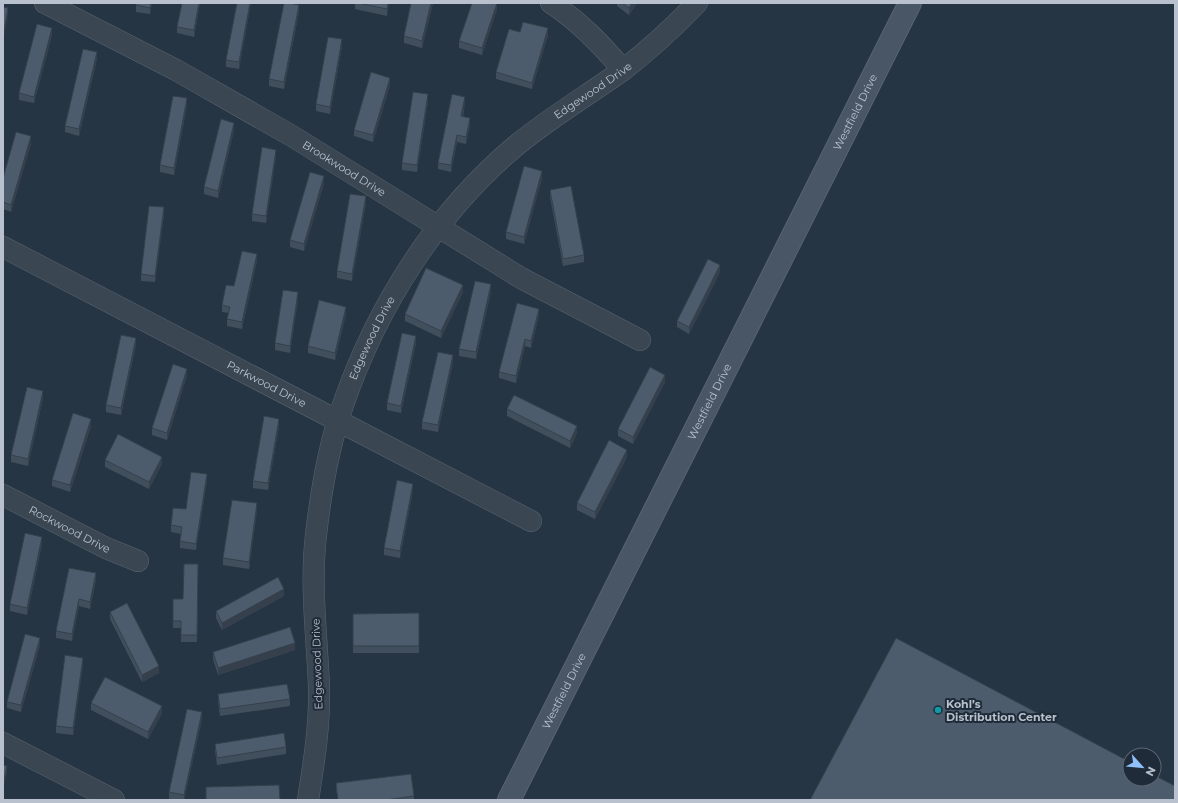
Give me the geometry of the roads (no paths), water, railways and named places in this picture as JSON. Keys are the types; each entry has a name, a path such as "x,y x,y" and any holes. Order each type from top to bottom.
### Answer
{"street":[{"name":"Brookwood Drive","path":"45,3 196,81 292,136 521,278 640,340"},
{"path":"551,3 588,31 623,70"},
{"name":"Edgewood Drive","path":"308,800 315,757 318,722 319,688 314,570 322,487 342,406 354,374 375,328 390,299 408,270 439,227 493,167 544,124 623,70 679,21 697,3"},
{"name":"Westfield Drive","path":"509,800 910,3"},
{"name":"Parkwood Drive","path":"3,247 531,521"},
{"name":"Rockwood Drive","path":"3,495 106,548 138,561"},
{"path":"3,743 114,800"}],"place":[{"name":"Kohl’s Distribution Center","path":"938,710"}]}
